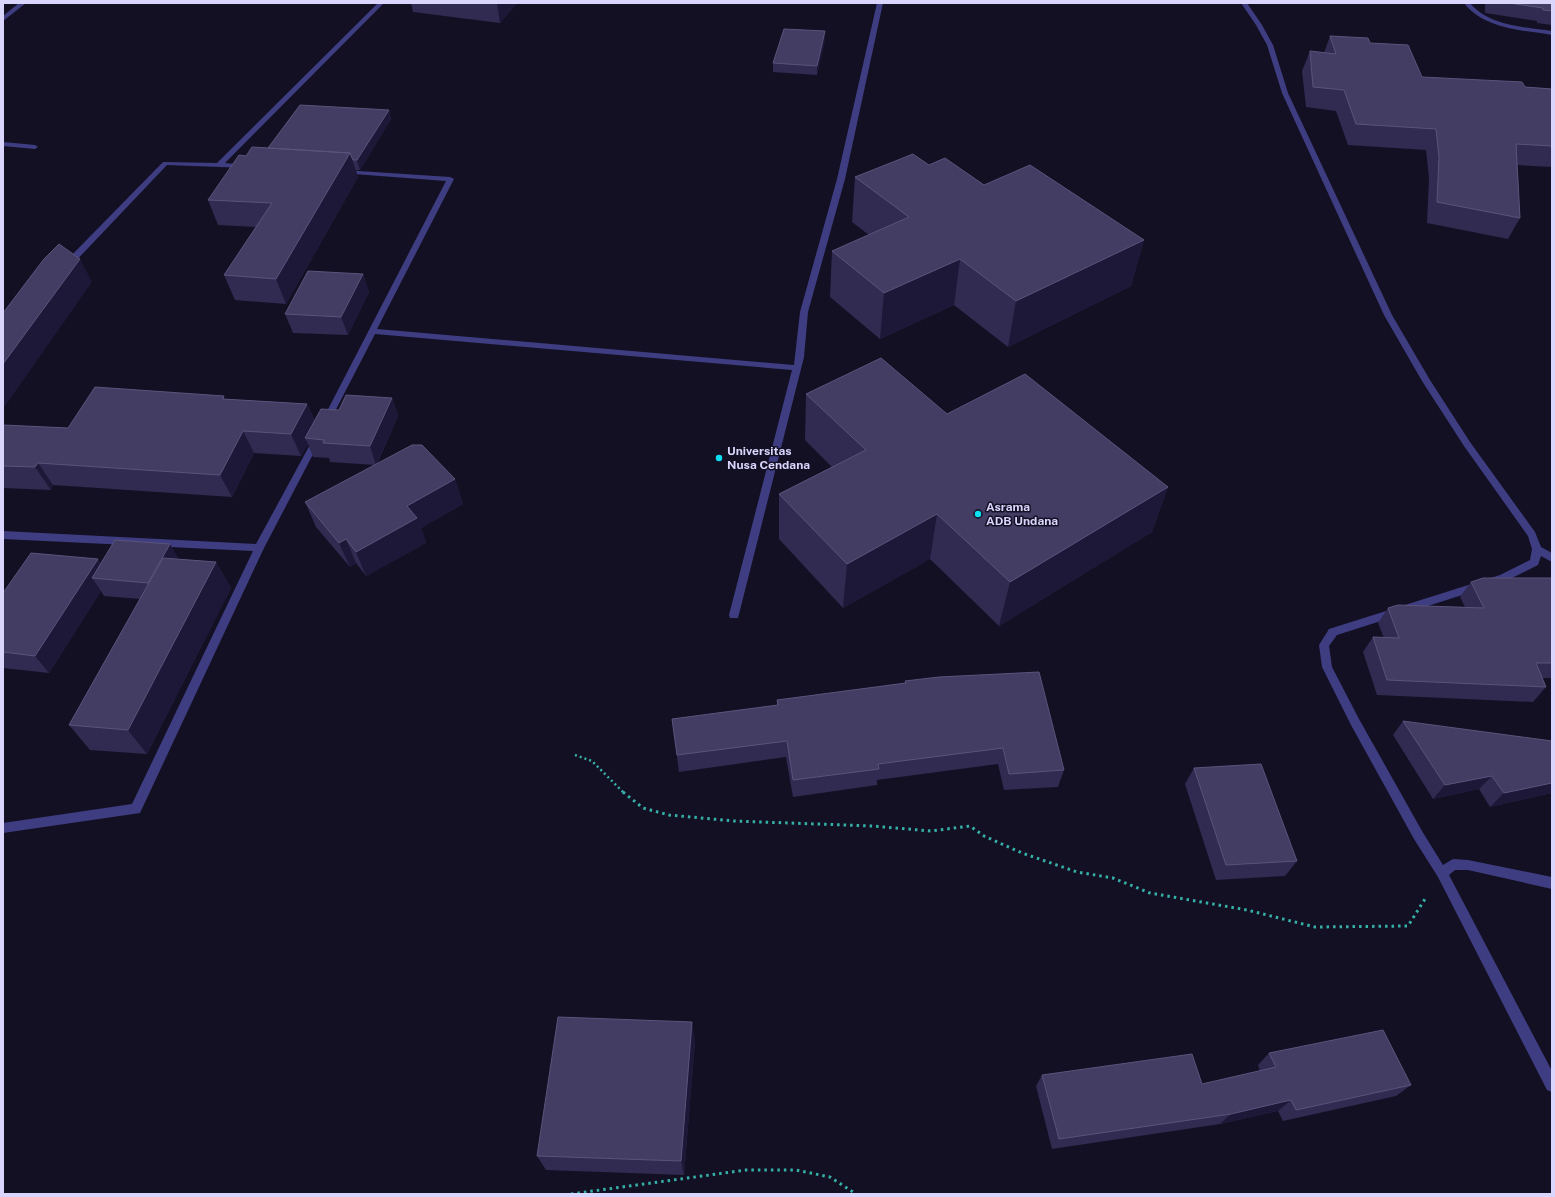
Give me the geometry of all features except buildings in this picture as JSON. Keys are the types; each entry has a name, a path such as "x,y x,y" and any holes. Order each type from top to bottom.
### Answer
{"street":[{"path":"3,19 23,3"},
{"path":"219,165 381,3"},
{"path":"734,615 800,357 804,312 841,179 880,3"},
{"path":"1244,3 1260,23 1268,40 1278,64 1285,93 1388,315 1430,387 1467,444 1532,535 1537,549 1535,562 1503,578 1333,632 1324,645 1327,667 1355,722 1418,835 1442,872 1548,1071 1552,1086"},
{"path":"1467,3 1475,13 1486,19 1552,33"},
{"path":"3,144 35,147"},
{"path":"62,269 165,163 251,167"},
{"path":"3,828 136,809 259,548 373,331 450,179 331,172"},
{"path":"373,331 797,368"},
{"path":"3,535 259,548"},
{"path":"1537,549 1552,558"},
{"path":"1442,872 1453,864 1468,865 1552,883"}],"path":[{"path":"575,755 592,761 627,796 644,808 668,816 734,821 872,826 931,831 970,826 984,836 1022,853 1077,872 1113,878 1150,894 1247,910 1315,927 1408,926 1442,872"},
{"path":"571,1194 746,1170 796,1170 830,1177 856,1194"}],"place":[{"name":"Universitas Nusa Cendana","path":"719,458"},
{"name":"Asrama ADB Undana","path":"978,514"}]}
